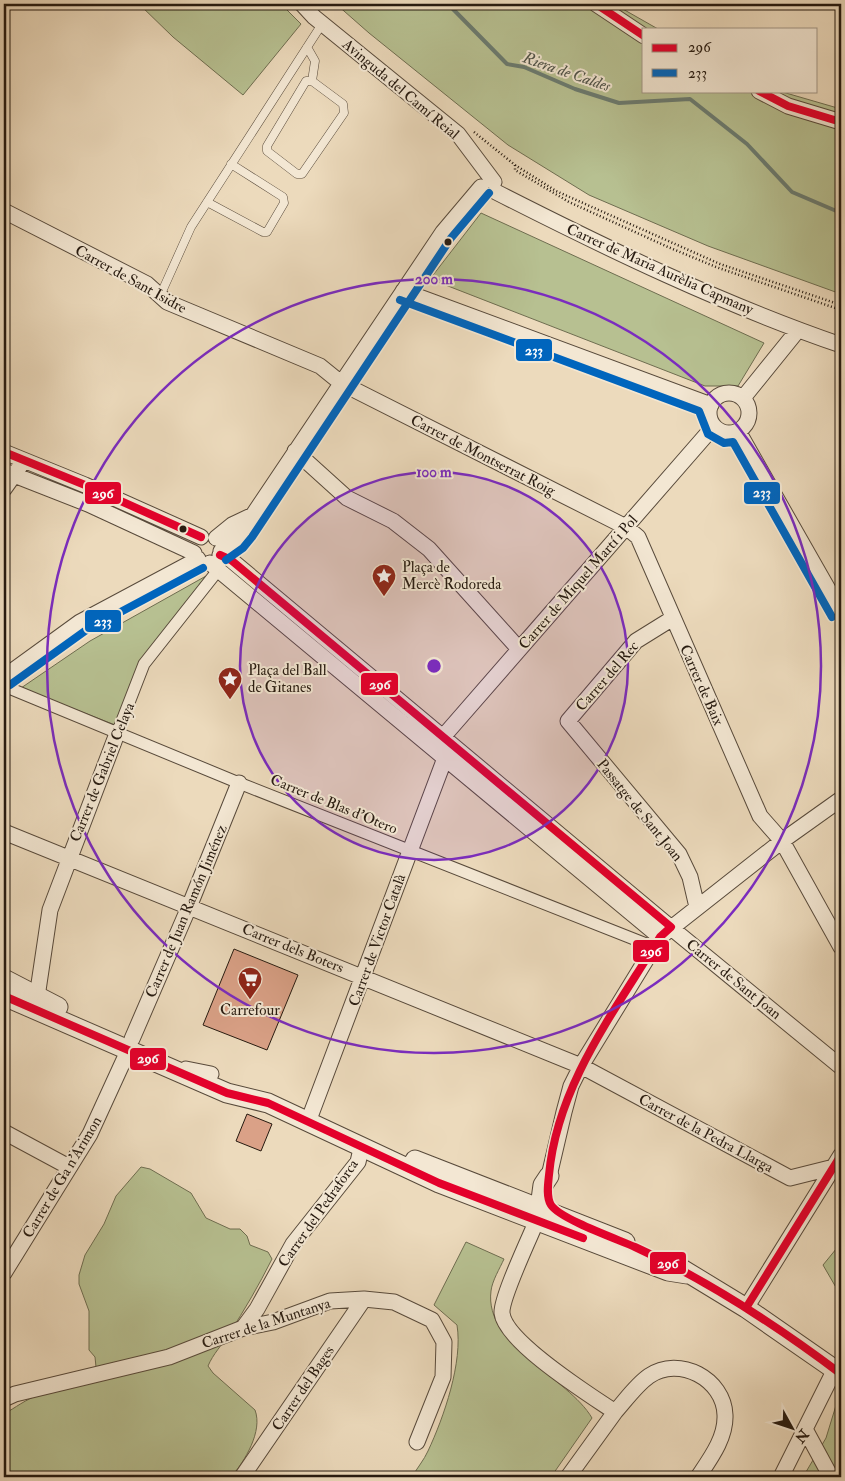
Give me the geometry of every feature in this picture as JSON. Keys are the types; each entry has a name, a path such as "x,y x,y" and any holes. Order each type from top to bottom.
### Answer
{"street":[{"name":"Avinguda del Camí Reial","path":"302,4 322,24 458,134 490,187"},
{"path":"596,4 642,35"},
{"path":"761,92 788,106 841,122"},
{"path":"4,677 80,622 210,553 232,525 252,515 443,232 490,187"},
{"name":"Carrer de Maria Aurèlia Capmany","path":"490,187 616,253 798,330 841,345"},
{"name":"Carrer de Sant Isidre","path":"4,210 146,284 167,302 320,366 341,383"},
{"path":"403,291 711,405"},
{"path":"743,398 798,330"},
{"name":"Carrer de Montserrat Roig","path":"341,383 626,527"},
{"path":"722,394 736,394 743,398 748,404 750,414 745,426 738,431 727,433 714,426 709,412 711,405 722,394"},
{"name":"Carrer de Miquel Martí i Pol","path":"442,738 714,426"},
{"path":"738,431 841,612"},
{"path":"295,451 347,498 393,521 429,549 519,649"},
{"name":"Carrer de Sant Joan","path":"4,452 24,460 210,553 445,758 662,937 841,1067"},
{"path":"4,489 9,473 24,460"},
{"name":"Carrer de Sant Joan","path":"9,473 231,560 442,738 662,937"},
{"name":"Carrer de Baix","path":"626,527 638,537 760,816 782,842 841,947"},
{"name":"Carrer de Gabriel Celaya","path":"37,997 50,910 68,858 144,664 210,553"},
{"name":"Carrer del Rec","path":"568,721 636,641 673,618"},
{"name":"Carrer de Blas d'Otero","path":"4,686 410,851 662,937"},
{"name":"Passatge de Sant Joan","path":"568,721 679,854 690,877 697,907"},
{"path":"442,738 445,758"},
{"name":"Carrer de Victor Català","path":"308,1122 445,758"},
{"name":"Carrer de Juan Ramón Jiménez","path":"130,1045 190,907 239,783"},
{"path":"615,1412 535,1355 508,1328 502,1312 512,1277 538,1214 571,1086 581,1066 662,937 697,907 841,799"},
{"name":"Carrer dels Boters","path":"4,832 581,1066"},
{"path":"4,979 37,997 102,1026 130,1045 227,1093 268,1104 336,1134 361,1149 439,1184 549,1217 605,1240 627,1256 668,1271 687,1274"},
{"path":"4,996 211,1074 252,1093 268,1104"},
{"name":"Carrer de Ga n'Arimon","path":"4,1273 9,1255 90,1134 130,1045"},
{"name":"Carrer de la Pedra Llarga","path":"581,1066 790,1178 838,1161"},
{"path":"4,1132 69,1167"},
{"path":"336,1134 367,1141 486,1187 538,1214"},
{"name":"Carrer del Pedraforca","path":"243,1328 293,1244 358,1162 361,1149"},
{"path":"746,1308 838,1161"},
{"path":"438,1168 463,1186 529,1210 534,1214 563,1216"},
{"path":"486,1187 502,1184 526,1190 535,1189 546,1181"},
{"path":"546,1181 549,1200 553,1208 563,1216 618,1238 672,1264 746,1308 838,1371 805,1429 781,1477"},
{"name":"Carrer de la Muntanya","path":"4,1400 15,1394 169,1357 243,1328 273,1322 330,1301 364,1299 394,1302 432,1320 444,1342 443,1377 417,1442"},
{"name":"Carrer del Bages","path":"249,1475 364,1299"},
{"path":"568,1477 615,1412 652,1374 671,1368 697,1373 704,1377 721,1397 725,1415 719,1441 698,1477"},
{"path":"805,1429 831,1477"}],"lane":[{"path":"160,296 191,227 322,24"},
{"path":"307,47 315,61 312,81"},
{"path":"306,81 312,81 343,104 344,113 302,174 297,174 267,151 267,146 306,81"},
{"path":"207,202 263,232 267,232 284,203 283,197 231,164"}],"path":[{"path":"841,305 720,264 556,191 515,165 515,170 569,202 668,247 716,267 841,310"}],"green space":[{"path":"139,4 281,4 301,24 243,95 173,37"},
{"path":"336,4 614,4 656,28 642,28 642,92 782,92 841,109 841,294 708,246 589,195 508,145 369,33"},
{"path":"481,213 764,343 738,386 705,386 430,279"},
{"path":"206,576 141,661 115,725 21,688 90,641"},
{"path":"141,1167 150,1169 191,1193 206,1218 230,1229 240,1229 247,1236 250,1245 268,1252 272,1259 246,1306 208,1366 213,1373 255,1410 257,1427 255,1436 242,1463 231,1477 4,1477 4,1414 34,1397 78,1385 96,1367 95,1357 89,1350 89,1311 79,1284 79,1275 85,1255 104,1224 116,1196"},
{"path":"466,1242 504,1259 494,1279 491,1291 492,1311 500,1328 514,1345 580,1403 592,1418 551,1477 412,1477 434,1437 446,1406 455,1372 458,1340 457,1325 434,1305"},
{"path":"841,1243 841,1296 823,1265"},
{"path":"841,1389 841,1477 803,1477 826,1438"}],"building":[{"name":"Carrefour","path":"234,949 298,975 267,1050 203,1025"},
{"path":"247,1114 272,1124 261,1151 236,1141"}],"waterway":[{"name":"Riera de Caldes","path":"448,4 507,64 524,67 575,89 619,103 690,99 747,144 792,192 841,213"}],"transit line":[{"name":"296","path":"596,4 642,35"},
{"name":"296","path":"761,92 788,106 841,122"},
{"name":"233","path":"226,560 243,548 252,537 451,238 489,193"},
{"name":"233","path":"400,300 699,411 708,434 724,443 733,442 832,617"},
{"name":"296","path":"4,452 85,485 201,537"},
{"name":"296","path":"220,555 231,560 671,927 660,937 607,1021 576,1080 563,1110 554,1142 548,1182 549,1202 565,1216 662,1260 716,1289 767,1321 841,1374"},
{"name":"233","path":"10,685 85,631 203,568"},
{"name":"296","path":"4,996 227,1093 268,1103 439,1183 583,1238"},
{"name":"296","path":"746,1308 841,1155"}],"place":[{"name":"Plaça de Mercè Rodoreda","path":"384,597"},
{"name":"Plaça del Ball de Gitanes","path":"230,700"},
{"name":"Carrefour","path":"250,1000"}]}
